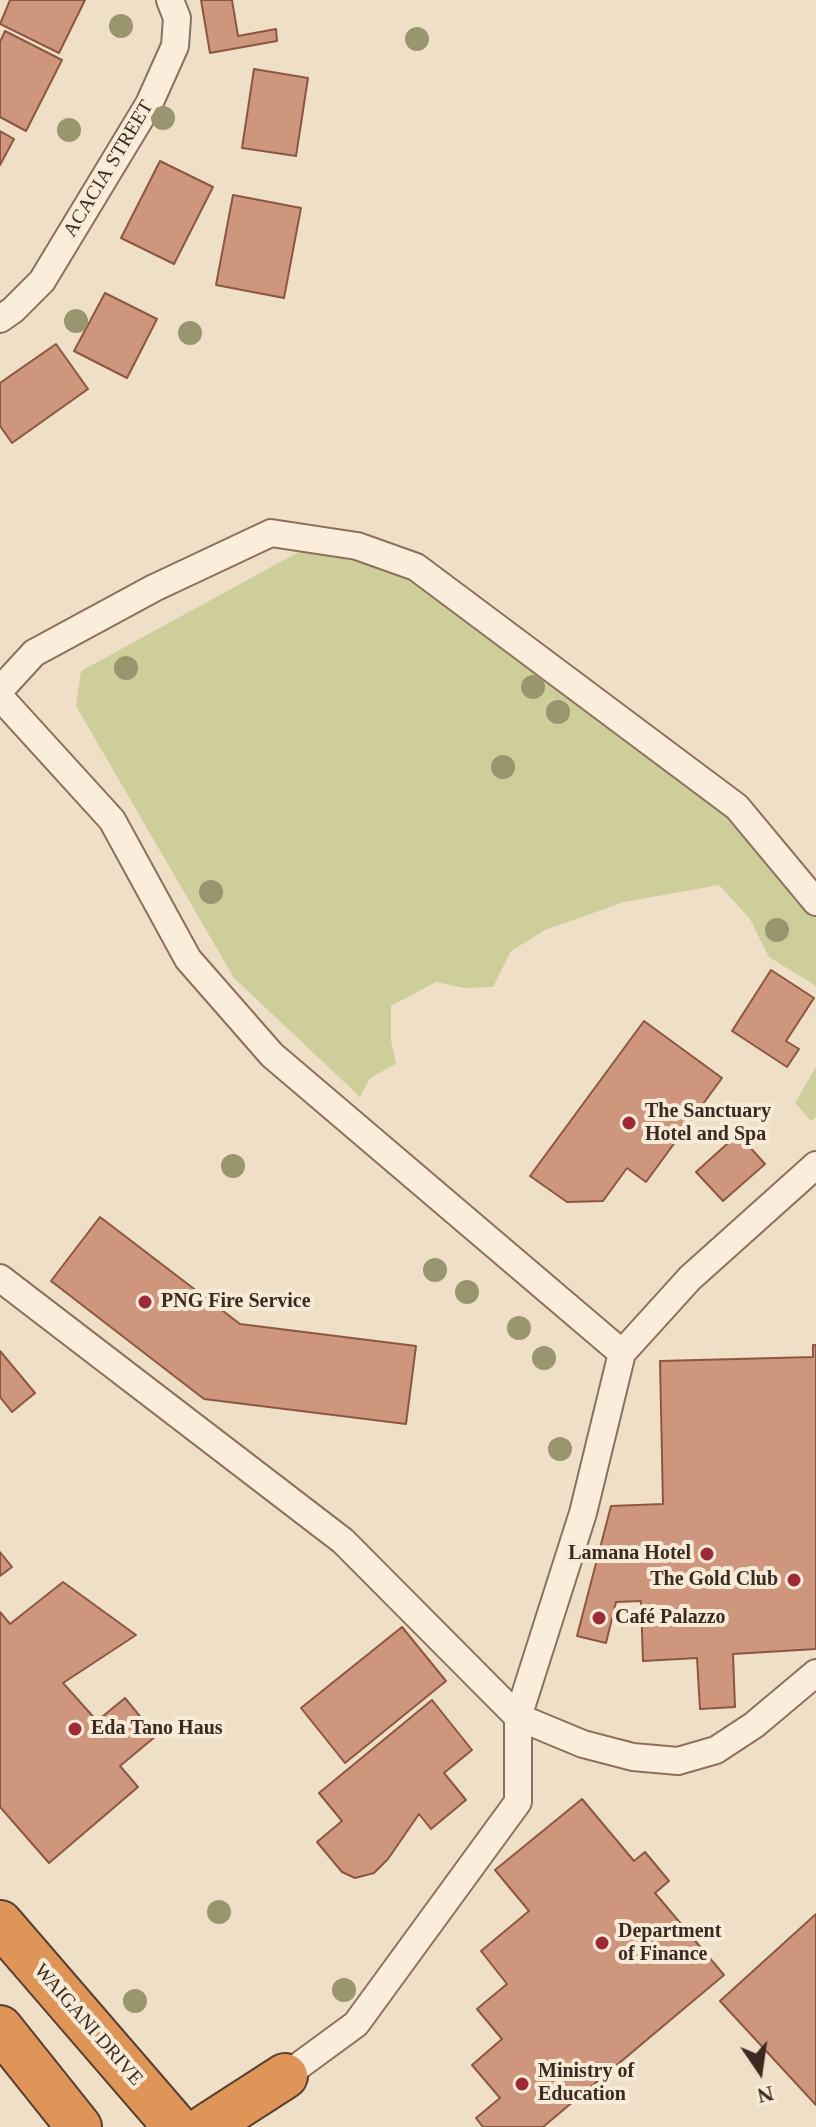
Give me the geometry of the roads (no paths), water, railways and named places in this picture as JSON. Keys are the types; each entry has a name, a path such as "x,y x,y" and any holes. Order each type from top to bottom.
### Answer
{"highway":[{"name":"WAIGANI DRIVE","path":"0,1923 176,2127"},
{"path":"0,2028 79,2127"},
{"path":"206,2127 285,2076"},
{"path":"254,2127 285,2076"}],"street":[{"name":"ACACIA STREET","path":"0,319 42,281 149,104 175,46 177,18 170,0"},
{"path":"0,690 34,653 154,588 271,533 357,546 416,567 737,807 816,902"},
{"path":"0,697 112,820 188,959 272,1055 622,1353"},
{"path":"285,2076 356,2024 518,1802 518,1717 583,1513 622,1353 690,1278 816,1165"},
{"path":"0,1278 343,1541 518,1717 583,1744 633,1757 678,1761 716,1750 754,1725 816,1673"}],"place":[{"name":"The Sanctuary Hotel and Spa","path":"629,1123"},
{"name":"PNG Fire Service","path":"145,1302"},
{"name":"Lamana Hotel","path":"707,1554"},
{"name":"The Gold Club","path":"794,1580"},
{"name":"Café Palazzo","path":"599,1618"},
{"name":"Eda Tano Haus","path":"75,1729"},
{"name":"Department of Finance","path":"602,1943"},
{"name":"Ministry of Education","path":"522,2084"}]}
